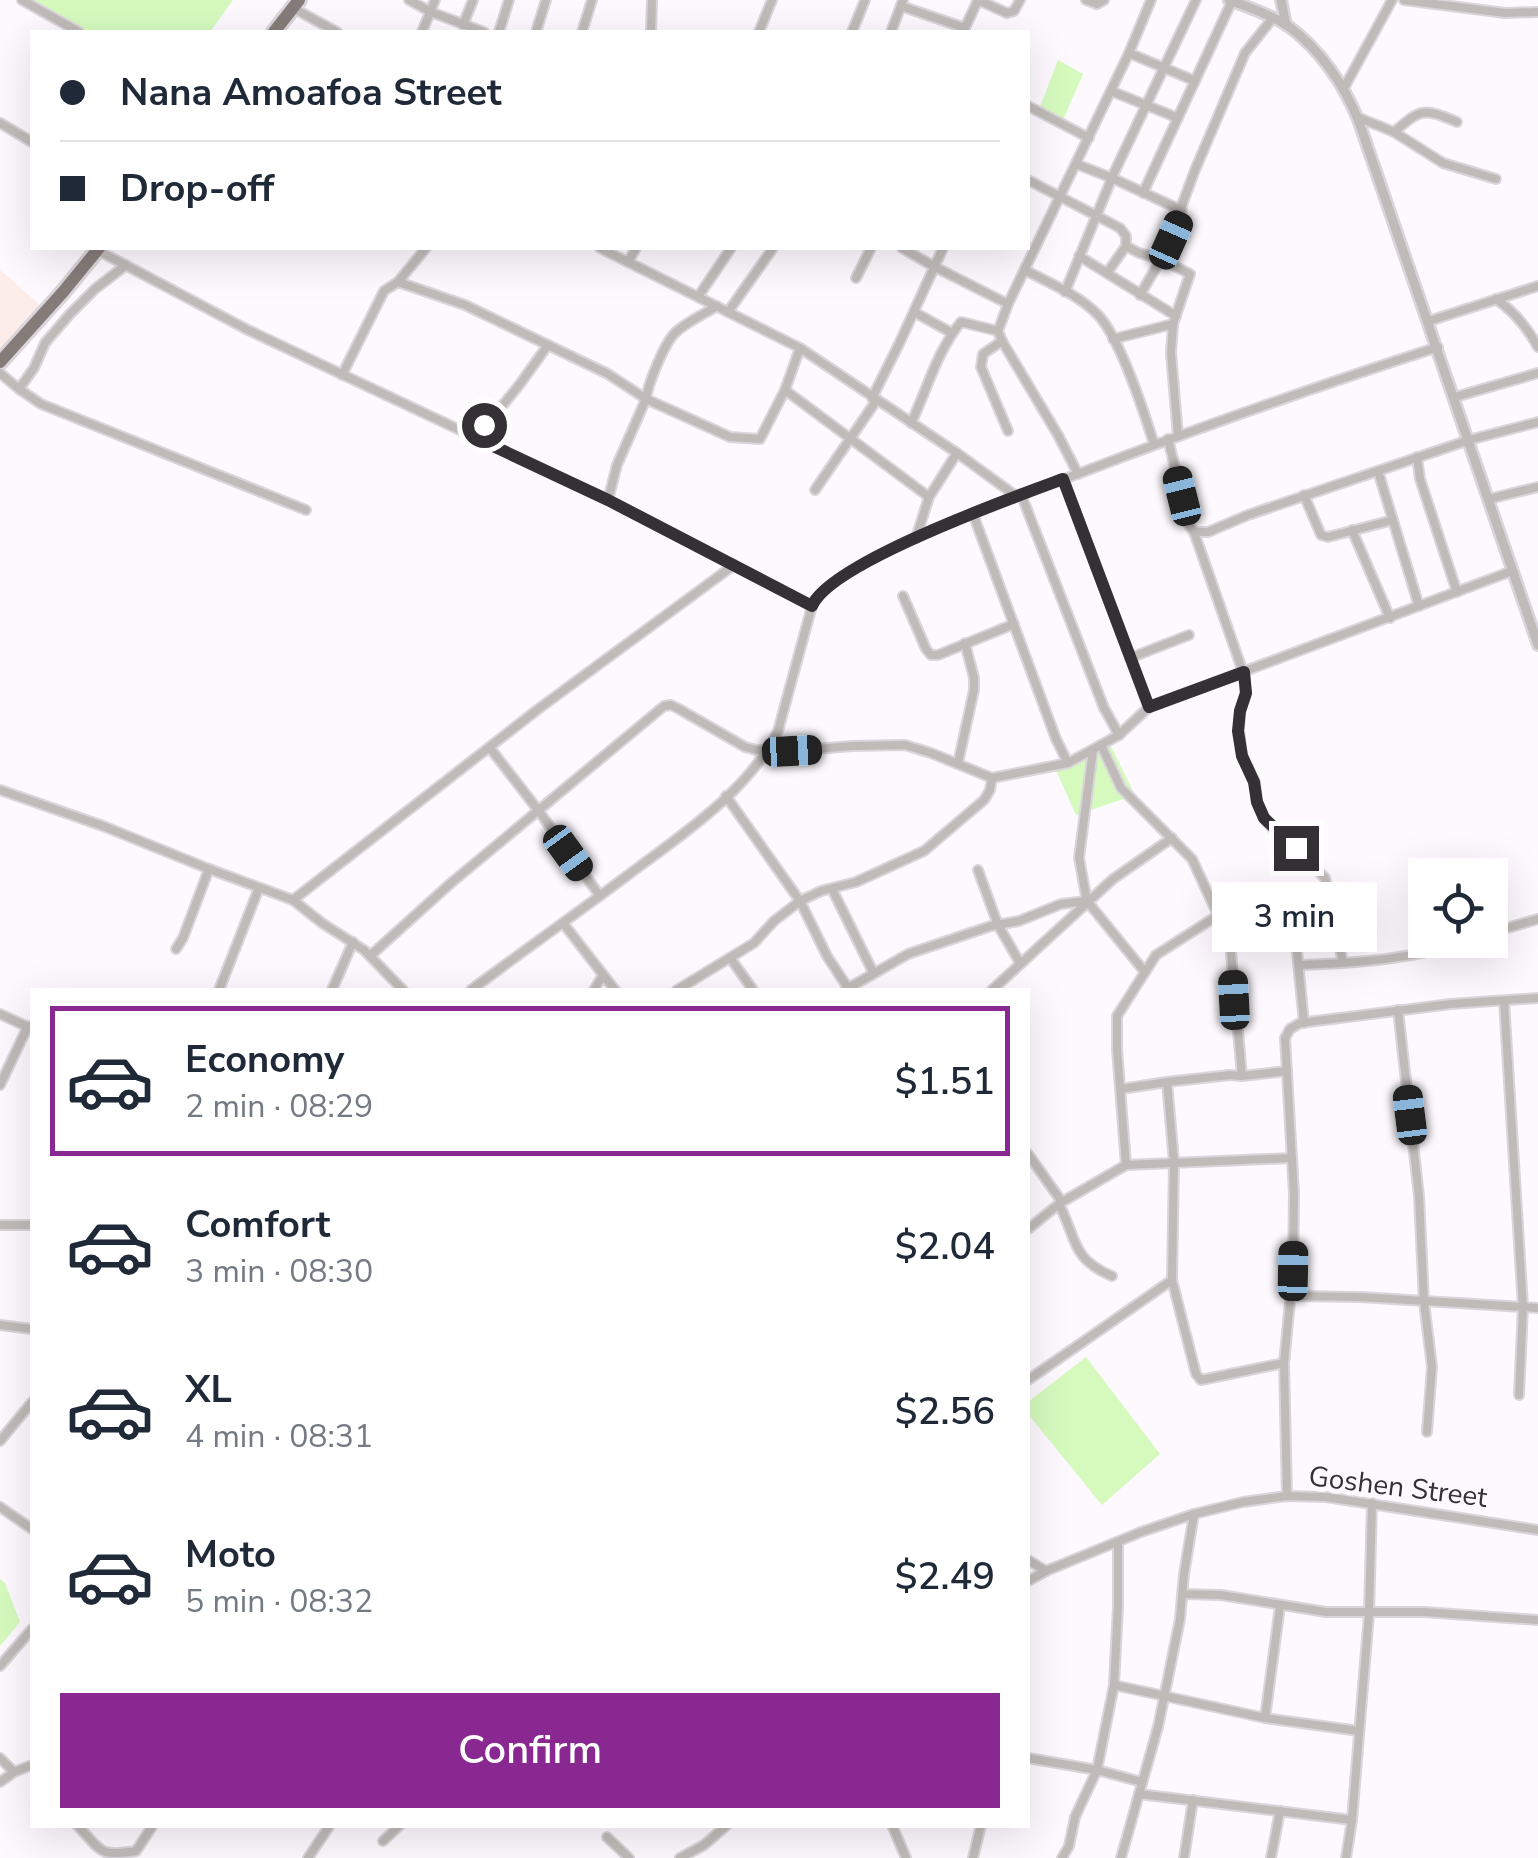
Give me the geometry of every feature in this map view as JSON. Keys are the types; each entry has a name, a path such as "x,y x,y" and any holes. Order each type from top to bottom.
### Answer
{"highway":[{"path":"276,30 296,4"},
{"path":"0,362 97,250"}],"street":[{"path":"22,0 75,30"},
{"path":"409,0 478,30"},
{"path":"423,30 435,0"},
{"path":"463,25 473,0"},
{"path":"500,30 509,0"},
{"path":"537,30 546,0"},
{"path":"583,30 592,0"},
{"path":"650,30 652,0"},
{"path":"760,30 772,0"},
{"path":"853,30 866,0"},
{"path":"892,30 902,3 964,30 978,0 1007,13 1014,11 1020,0"},
{"path":"1086,0 1097,4 1104,0"},
{"path":"1078,474 998,331 1151,0"},
{"path":"1064,292 1112,178 1196,0"},
{"path":"1143,193 1231,0 1248,3 1286,25 1313,50 1344,88 1358,117 1538,645"},
{"path":"1281,0 1286,25"},
{"path":"1344,88 1392,0"},
{"path":"1404,0 1505,13 1538,12"},
{"path":"296,4 333,30"},
{"path":"1140,295 1180,220 1196,170 1245,54 1272,18"},
{"path":"1129,53 1195,82"},
{"path":"1111,91 1178,118"},
{"path":"1030,107 1088,138"},
{"path":"1394,132 1424,111 1457,122"},
{"path":"1358,117 1394,132 1443,163 1496,179"},
{"path":"0,122 30,141"},
{"path":"1076,164 1181,210"},
{"path":"1030,181 1124,231 1126,246 1107,274"},
{"path":"1126,246 1190,274 1175,320 1171,353 1178,436"},
{"path":"100,250 246,329 608,500 812,606"},
{"path":"342,374 384,291 398,282 424,250"},
{"path":"604,250 800,348 1018,495 1104,708 1120,735"},
{"path":"628,262 635,250"},
{"path":"698,297 730,250"},
{"path":"728,312 773,250"},
{"path":"856,278 870,250"},
{"path":"905,250 1008,304"},
{"path":"816,490 874,400 942,250"},
{"path":"1080,256 1175,320"},
{"path":"19,389 45,343 70,314 126,266"},
{"path":"1025,270 1086,304 1101,317 1133,385 1154,444"},
{"path":"398,282 465,305 608,374 646,399 730,437 760,439 786,390 800,348"},
{"path":"1428,320 1538,286"},
{"path":"1496,299 1511,309 1538,347"},
{"path":"608,500 618,465 671,338 717,306"},
{"path":"914,312 952,333"},
{"path":"1113,339 1175,320"},
{"path":"910,424 952,333 961,322 998,331"},
{"path":"1002,341 983,354 980,366 1008,431"},
{"path":"476,438 548,345"},
{"path":"474,988 666,846 751,774 778,732 815,598 872,558 1018,495 1154,444 1438,347"},
{"path":"0,373 56,410 306,510"},
{"path":"1455,398 1538,373"},
{"path":"786,390 928,496"},
{"path":"1194,532 1208,532 1248,514 1417,457 1538,422"},
{"path":"1168,439 1189,525 1244,672 1246,693 1238,731 1257,802 1264,818 1325,878 1342,963"},
{"path":"916,538 928,496 957,454"},
{"path":"1417,457 1420,480 1457,592"},
{"path":"1378,471 1420,606"},
{"path":"1063,479 1149,707"},
{"path":"1489,499 1538,487"},
{"path":"1304,496 1321,535 1328,537 1393,520"},
{"path":"972,514 1068,763"},
{"path":"1352,530 1390,618"},
{"path":"293,900 536,710 734,565"},
{"path":"370,956 451,883 664,706 679,708 745,747 768,751 905,746 992,778 1068,763 1120,735 1149,707 1512,571"},
{"path":"903,596 931,655 1014,624"},
{"path":"1130,658 1189,635"},
{"path":"958,763 974,690 964,643"},
{"path":"490,748 600,896"},
{"path":"1097,748 1121,788 1192,859 1230,942 1242,1076"},
{"path":"1097,748 1079,858 1087,902 1144,971"},
{"path":"680,988 754,944 774,921 800,901 892,868 924,852 984,800 992,778"},
{"path":"0,790 293,900 354,942 402,988"},
{"path":"726,796 800,901 845,988"},
{"path":"994,988 1113,879 1172,838"},
{"path":"176,949 184,938 208,869"},
{"path":"978,870 998,925 1020,963"},
{"path":"219,988 260,888"},
{"path":"832,889 873,972"},
{"path":"848,988 908,954 1071,901 1087,902"},
{"path":"1293,911 1304,1023"},
{"path":"1126,1165 1117,1016 1156,955 1217,916"},
{"path":"1508,928 1538,919"},
{"path":"563,923 614,988"},
{"path":"333,988 354,942"},
{"path":"1300,965 1408,955"},
{"path":"731,958 753,988"},
{"path":"595,988 604,975"},
{"path":"1287,1496 1284,1364 1294,1194 1285,1038 1290,1029 1304,1023 1538,998"},
{"path":"1504,1000 1523,1308 1519,1395"},
{"path":"1398,1010 1419,1196 1424,1302 1432,1368 1427,1432"},
{"path":"0,1014 30,1028 0,1085"},
{"path":"1121,1089 1287,1071"},
{"path":"1166,1082 1174,1162 1172,1280 1196,1374 1200,1380 1284,1364"},
{"path":"1030,1157 1060,1203 1083,1259 1112,1276"},
{"path":"1030,1227 1060,1203 1126,1165 1292,1158"},
{"path":"0,1225 30,1226"},
{"path":"1030,1379 1172,1280"},
{"path":"1290,1296 1360,1296 1538,1308"},
{"path":"0,1325 30,1329"},
{"path":"0,1441 30,1404"},
{"name":"Goshen Street","path":"1030,1580 1194,1514 1287,1496 1326,1497 1538,1530"},
{"path":"1346,1858 1368,1614 1372,1504"},
{"path":"0,1507 30,1529"},
{"path":"1121,1858 1158,1728 1180,1619 1194,1514"},
{"path":"1062,1858 1097,1770 1114,1685 1118,1542"},
{"path":"1030,1561 1046,1571"},
{"path":"1182,1594 1221,1595 1326,1612 1424,1612 1538,1620"},
{"path":"1265,1718 1280,1606"},
{"path":"0,1666 30,1631"},
{"path":"1114,1685 1265,1718 1359,1731"},
{"path":"0,1758 14,1772"},
{"path":"1030,1758 1142,1782"},
{"path":"0,1782 30,1766"},
{"path":"1139,1794 1352,1820"},
{"path":"1184,1858 1193,1800"},
{"path":"1271,1858 1280,1811"},
{"path":"81,1828 111,1855 136,1851 152,1828"},
{"path":"308,1858 328,1828"},
{"path":"383,1841 397,1828"},
{"path":"680,1858 723,1828"},
{"path":"893,1828 906,1858"},
{"path":"974,1858 981,1828"},
{"path":"607,1837 629,1858"}],"shaded area":[{"path":"0,270 41,306 0,351"}],"green space":[{"path":"34,0 233,0 211,30 86,30"},
{"path":"1058,60 1083,74 1063,120 1040,107"},
{"path":"1110,744 1135,795 1076,815 1054,766"},
{"path":"1086,1357 1160,1454 1102,1505 1030,1416 1030,1400"},
{"path":"0,1579 20,1622 0,1646"}],"route":[{"path":"484,425 476,438 608,500 812,606 820,593 872,558 1063,479 1149,707 1244,672 1246,693 1238,731 1242,756 1264,818 1296,848"}]}
